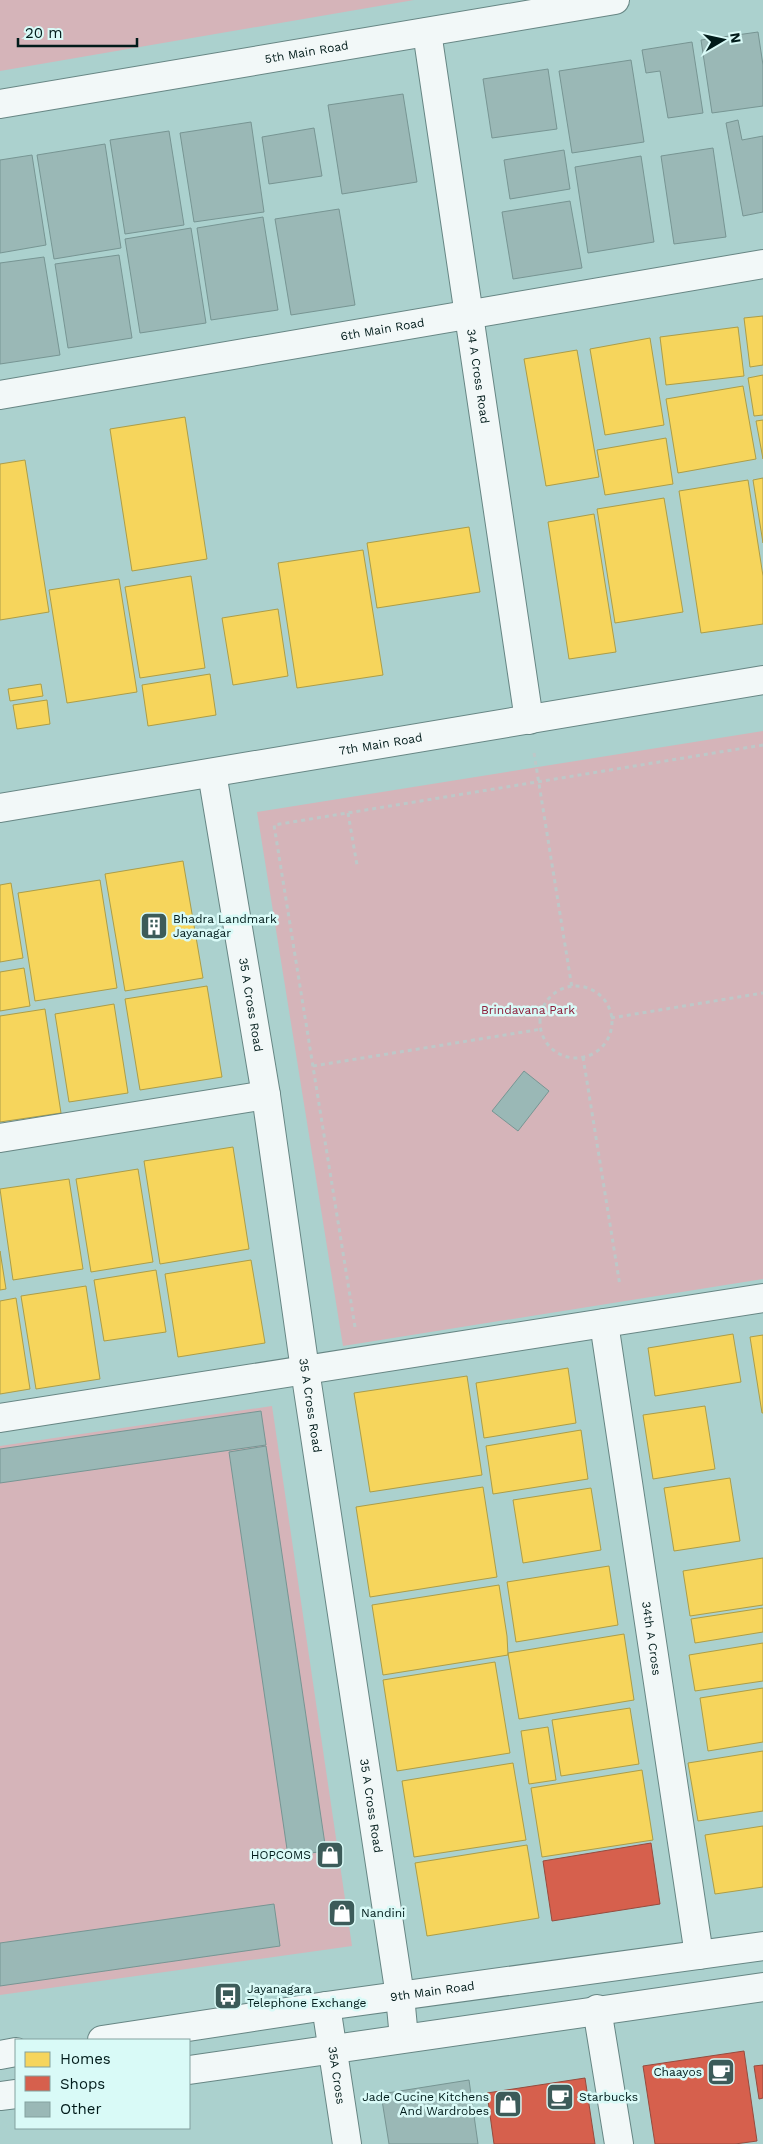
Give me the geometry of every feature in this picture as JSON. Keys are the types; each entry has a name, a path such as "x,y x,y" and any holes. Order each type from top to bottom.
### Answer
{"street":[{"name":"5th Main Road","path":"0,104 615,0"},
{"name":"34 A Cross Road","path":"427,32 529,720"},
{"name":"6th Main Road","path":"0,394 763,264"},
{"name":"7th Main Road","path":"0,808 763,680"},
{"name":"35 A Cross Road","path":"212,773 266,1094 305,1370 400,1996 404,2038"},
{"path":"0,1138 266,1094"},
{"path":"0,1418 763,1298"},
{"name":"34th A Cross","path":"615,1321 699,1955"},
{"name":"9th Main Road","path":"109,2039 326,2006 763,1946"},
{"path":"190,2070 598,2009 763,1987"},
{"name":"35A Cross","path":"326,2006 331,2050 348,2144"},
{"path":"598,2009 619,2144"},
{"path":"0,2055 15,2052"},
{"path":"0,2096 15,2094"}],"path":[{"path":"529,720 572,988"},
{"path":"356,1330 274,825 763,746"},
{"path":"348,813 357,866"},
{"path":"579,986 593,991 604,999 611,1013 611,1018 612,1026 608,1038 601,1049 589,1056 576,1058 563,1056 551,1048 543,1035 540,1021 544,1006 553,994 565,988 579,986"},
{"path":"611,1018 763,993"},
{"path":"313,1066 542,1029"},
{"path":"583,1057 620,1287 615,1321"},
{"path":"610,1288 630,1285"}],"green space":[{"path":"0,0 414,0 0,71"},
{"name":"Brindavana Park","path":"763,731 763,1279 343,1346 257,812"},
{"path":"272,1406 352,1946 0,1995 0,1446"}],"building: Homes":[{"path":"763,316 763,365 750,367 744,318"},
{"path":"738,327 744,376 666,385 660,337"},
{"path":"650,338 664,425 605,435 590,349"},
{"path":"577,350 599,477 546,486 524,359"},
{"path":"763,375 763,415 754,416 748,378"},
{"path":"743,386 756,459 678,473 666,399"},
{"path":"185,417 207,559 132,571 110,429"},
{"path":"763,420 763,459 756,421"},
{"path":"666,438 673,484 605,495 597,450"},
{"path":"25,460 49,612 0,620 0,464"},
{"path":"763,478 763,543 753,480"},
{"path":"748,480 763,576 763,624 701,633 679,491"},
{"path":"664,498 683,612 615,623 597,509"},
{"path":"594,514 616,652 569,659 548,522"},
{"path":"469,527 480,592 377,608 367,543"},
{"path":"363,550 383,675 297,688 278,563"},
{"path":"191,576 205,668 140,678 125,587"},
{"path":"119,579 137,692 67,703 49,590"},
{"path":"278,609 288,676 233,685 222,618"},
{"path":"210,674 216,715 148,726 142,685"},
{"path":"41,684 43,696 10,701 8,689"},
{"path":"47,700 50,724 17,729 13,705"},
{"name":"Bhadra Landmark Jayanagar","path":"183,861 203,978 125,991 105,874"},
{"path":"100,880 117,988 35,1001 18,893"},
{"path":"11,883 23,958 0,962 0,885"},
{"path":"24,968 30,1006 0,1011 0,972"},
{"path":"207,986 222,1077 140,1090 125,999"},
{"path":"114,1004 128,1093 69,1102 55,1014"},
{"path":"45,1009 61,1113 0,1122 0,1016"},
{"path":"233,1147 249,1249 160,1264 144,1161"},
{"path":"138,1169 153,1262 91,1272 76,1179"},
{"path":"69,1179 83,1269 13,1280 0,1189"},
{"path":"0,1251 6,1289 0,1290"},
{"path":"251,1260 265,1343 178,1357 165,1274"},
{"path":"156,1270 166,1332 104,1341 94,1280"},
{"path":"86,1286 100,1379 36,1389 21,1296"},
{"path":"16,1298 30,1389 0,1394 0,1301"},
{"path":"733,1334 741,1382 655,1396 648,1348"},
{"path":"763,1335 763,1413 762,1413 750,1337"},
{"path":"568,1368 576,1423 484,1438 476,1383"},
{"path":"467,1376 482,1475 370,1492 354,1393"},
{"path":"705,1406 715,1469 653,1479 643,1415"},
{"path":"581,1430 588,1479 493,1494 486,1446"},
{"path":"730,1478 740,1541 674,1551 664,1488"},
{"path":"483,1487 497,1577 370,1597 356,1507"},
{"path":"591,1488 601,1550 523,1563 513,1500"},
{"path":"763,1558 763,1605 690,1616 683,1571"},
{"path":"609,1566 618,1625 516,1642 507,1582"},
{"path":"499,1585 508,1655 383,1675 372,1605"},
{"path":"763,1608 763,1632 695,1643 691,1619"},
{"path":"624,1634 634,1700 519,1719 508,1653"},
{"path":"763,1643 763,1681 695,1691 689,1655"},
{"path":"495,1662 510,1753 397,1771 383,1680"},
{"path":"763,1688 763,1742 708,1751 700,1698"},
{"path":"630,1708 639,1764 561,1776 552,1720"},
{"path":"548,1727 556,1780 529,1784 521,1731"},
{"path":"763,1751 763,1811 698,1821 688,1763"},
{"path":"513,1763 526,1840 414,1857 402,1781"},
{"path":"642,1770 653,1840 542,1857 531,1788"},
{"path":"763,1826 763,1887 715,1894 705,1835"},
{"path":"527,1845 539,1918 427,1936 415,1863"}],"building: Shops":[{"path":"651,1843 660,1904 552,1921 543,1861"},
{"path":"744,2051 757,2141 735,2144 655,2144 643,2066"},
{"path":"763,2065 763,2098 759,2099 754,2066"},
{"path":"585,2078 595,2144 494,2144 487,2093"}],"building: Other":[{"path":"758,32 763,65 763,106 712,113 701,40"},
{"path":"692,42 703,113 668,118 660,71 646,73 642,50"},
{"path":"631,60 644,142 572,153 559,71"},
{"path":"548,69 557,129 492,138 483,79"},
{"path":"403,94 417,182 342,194 328,105"},
{"path":"738,120 742,140 763,136 763,212 743,216 726,123"},
{"path":"251,122 264,212 194,222 180,133"},
{"path":"314,128 322,176 269,184 262,137"},
{"path":"169,131 184,225 125,234 110,140"},
{"path":"105,144 121,248 54,259 37,155"},
{"path":"713,148 726,237 674,244 661,156"},
{"path":"564,150 570,189 510,199 504,160"},
{"path":"32,155 46,245 0,253 0,160"},
{"path":"641,156 654,242 588,253 575,167"},
{"path":"570,201 582,268 513,279 502,212"},
{"path":"339,209 355,305 291,315 275,219"},
{"path":"263,217 278,310 211,320 197,228"},
{"path":"191,228 206,323 140,333 125,239"},
{"path":"119,255 132,338 68,348 55,264"},
{"path":"44,257 60,355 0,364 0,263"},
{"path":"524,1071 549,1091 518,1131 492,1111"},
{"path":"261,1411 266,1445 0,1483 0,1449"},
{"path":"266,1446 326,1851 288,1856 229,1452"},
{"path":"274,1904 280,1946 0,1986 0,1943"},
{"path":"469,2080 478,2144 389,2144 381,2094"}],"place":[{"name":"Bhadra Landmark Jayanagar","path":"154,926"},
{"name":"HOPCOMS","path":"330,1855"},
{"name":"Nandini","path":"342,1913"},
{"name":"Jayanagara Telephone Exchange","path":"228,1996"},
{"name":"Chaayos","path":"721,2072"},
{"name":"Starbucks","path":"560,2097"},
{"name":"Jade Cucine Kitchens And Wardrobes","path":"508,2104"}]}
